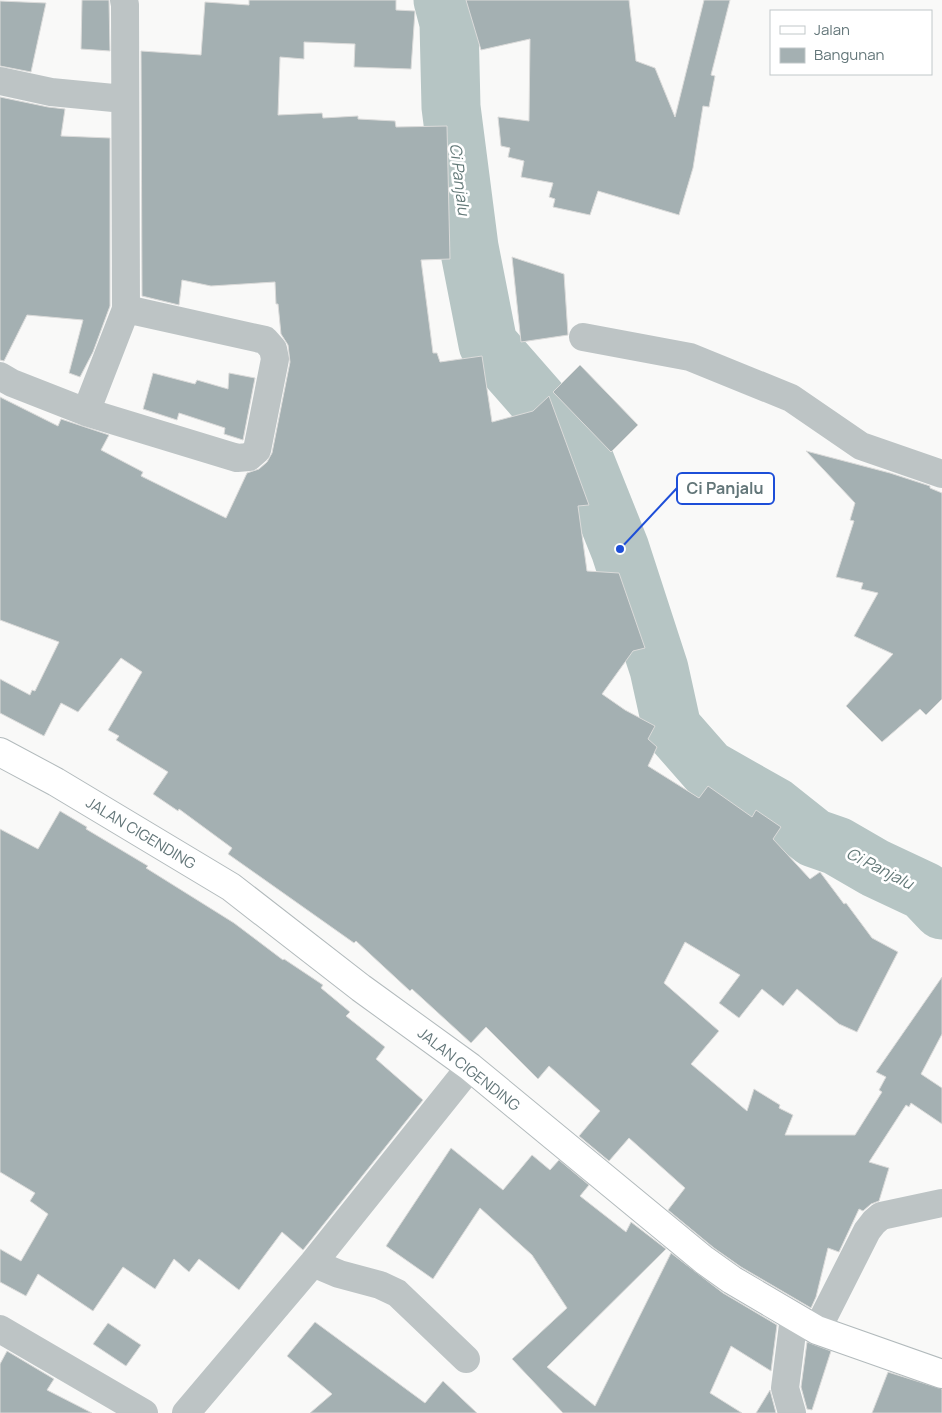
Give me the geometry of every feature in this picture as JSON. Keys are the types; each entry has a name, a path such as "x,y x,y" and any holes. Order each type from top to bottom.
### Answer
{"street":[{"path":"86,412 126,309 124,0"},
{"path":"0,81 51,92 124,99"},
{"path":"0,376 12,383 86,412 237,458 249,458 257,450 274,360 273,348 266,340 126,309"},
{"path":"583,336 690,357 791,398 862,446 942,474"},
{"name":"JALAN CIGENDING","path":"0,752 56,782 231,887 361,988 470,1067 704,1260 732,1280 805,1323 942,1374"},
{"path":"186,1413 313,1263 470,1067"},
{"path":"792,1413 784,1388 805,1323 867,1230 881,1216 942,1203"},
{"path":"313,1263 339,1274 380,1285 397,1294 466,1359"},
{"path":"0,1329 144,1413"}],"building":[{"path":"82,0 109,0 110,51 81,49"},
{"path":"249,0 396,0 396,10 415,11 411,69 354,67 355,44 304,42 304,59 280,57 278,115 322,113 323,118 358,116 358,119 395,121 396,127 447,126 450,259 421,260 433,353 437,353 440,362 482,356 492,422 533,411 549,396 589,505 578,506 587,571 619,573 645,648 633,651 602,694 625,710 655,726 648,739 657,747 648,766 699,798 708,786 752,817 756,810 781,827 773,839 810,879 820,872 872,938 898,952 857,1032 839,1024 797,989 783,1006 762,989 739,1018 719,1003 740,975 685,942 664,983 719,1031 691,1064 747,1111 754,1089 780,1105 779,1108 793,1115 785,1135 855,1135 882,1092 879,1090 886,1077 876,1072 942,977 942,1034 921,1074 942,1088 942,1124 911,1103 909,1107 906,1105 869,1162 889,1168 879,1201 871,1204 863,1211 859,1209 839,1252 828,1248 816,1297 811,1308 741,1267 714,1248 668,1210 685,1188 629,1138 609,1161 579,1136 600,1111 549,1066 538,1079 486,1027 471,1043 412,989 410,991 356,941 354,943 228,854 232,848 179,809 178,811 153,794 168,772 116,740 119,736 108,730 142,672 121,658 78,712 61,703 44,736 0,713 0,679 30,695 32,690 35,691 59,642 0,620 0,397 58,426 61,419 109,435 101,450 143,472 141,476 226,518 247,473 259,469 267,462 272,453 290,362 288,345 281,334 278,304 276,304 275,282 211,286 182,280 179,305 142,296 141,51 201,55 205,2 249,5"},
{"path":"466,0 629,0 636,61 655,68 675,117 704,0 730,0 711,75 715,76 709,107 703,106 693,168 679,215 598,191 590,215 553,207 555,199 549,197 553,183 521,177 524,161 508,157 510,148 501,146 498,117 529,121 530,39 481,50"},
{"path":"0,1 46,3 31,72 0,66"},
{"path":"0,97 65,109 61,136 110,138 110,306 93,352 80,377 69,373 83,320 27,315 4,361 0,360"},
{"path":"512,257 564,274 568,335 521,342"},
{"path":"580,365 638,425 611,452 553,392"},
{"path":"153,373 195,384 197,380 228,389 229,373 255,378 243,440 224,434 225,428 179,413 177,420 143,409"},
{"path":"806,451 890,473 930,486 930,488 942,493 942,699 926,715 920,709 882,742 846,706 893,654 854,636 878,593 861,589 863,583 836,577 854,521 850,520 855,503"},
{"path":"60,811 148,866 146,868 234,923 283,960 323,985 321,988 350,1012 346,1016 385,1047 376,1059 423,1100 303,1250 282,1232 239,1290 199,1259 189,1272 174,1259 155,1289 123,1267 93,1311 38,1274 26,1296 0,1282 0,1249 21,1261 48,1214 30,1201 35,1193 0,1172 0,829 38,849"},
{"path":"451,1148 503,1190 532,1155 550,1170 559,1160 589,1185 580,1196 626,1232 631,1222 666,1249 547,1367 595,1406 671,1253 723,1293 777,1325 771,1371 731,1346 710,1393 742,1413 563,1413 512,1359 567,1308 532,1255 480,1208 433,1279 386,1246"},
{"path":"315,1322 425,1403 443,1381 477,1413 310,1413 332,1394 287,1356"},
{"path":"108,1323 141,1345 126,1366 93,1344"},
{"path":"807,1342 831,1351 812,1410 807,1409 801,1387"},
{"path":"7,1351 54,1379 47,1390 92,1413 0,1413 0,1364"},
{"path":"888,1372 942,1389 942,1413 872,1413"},
{"path":"770,1390 776,1413 756,1413"}],"waterway":[{"name":"Ci Panjalu","path":"443,0 449,23 451,107 469,247 488,344 580,449 620,549 659,669 672,728 708,769 775,807 814,838 837,846 875,868 924,891 942,910"}],"place":[{"name":"Ci Panjalu","path":"620,549"}]}
